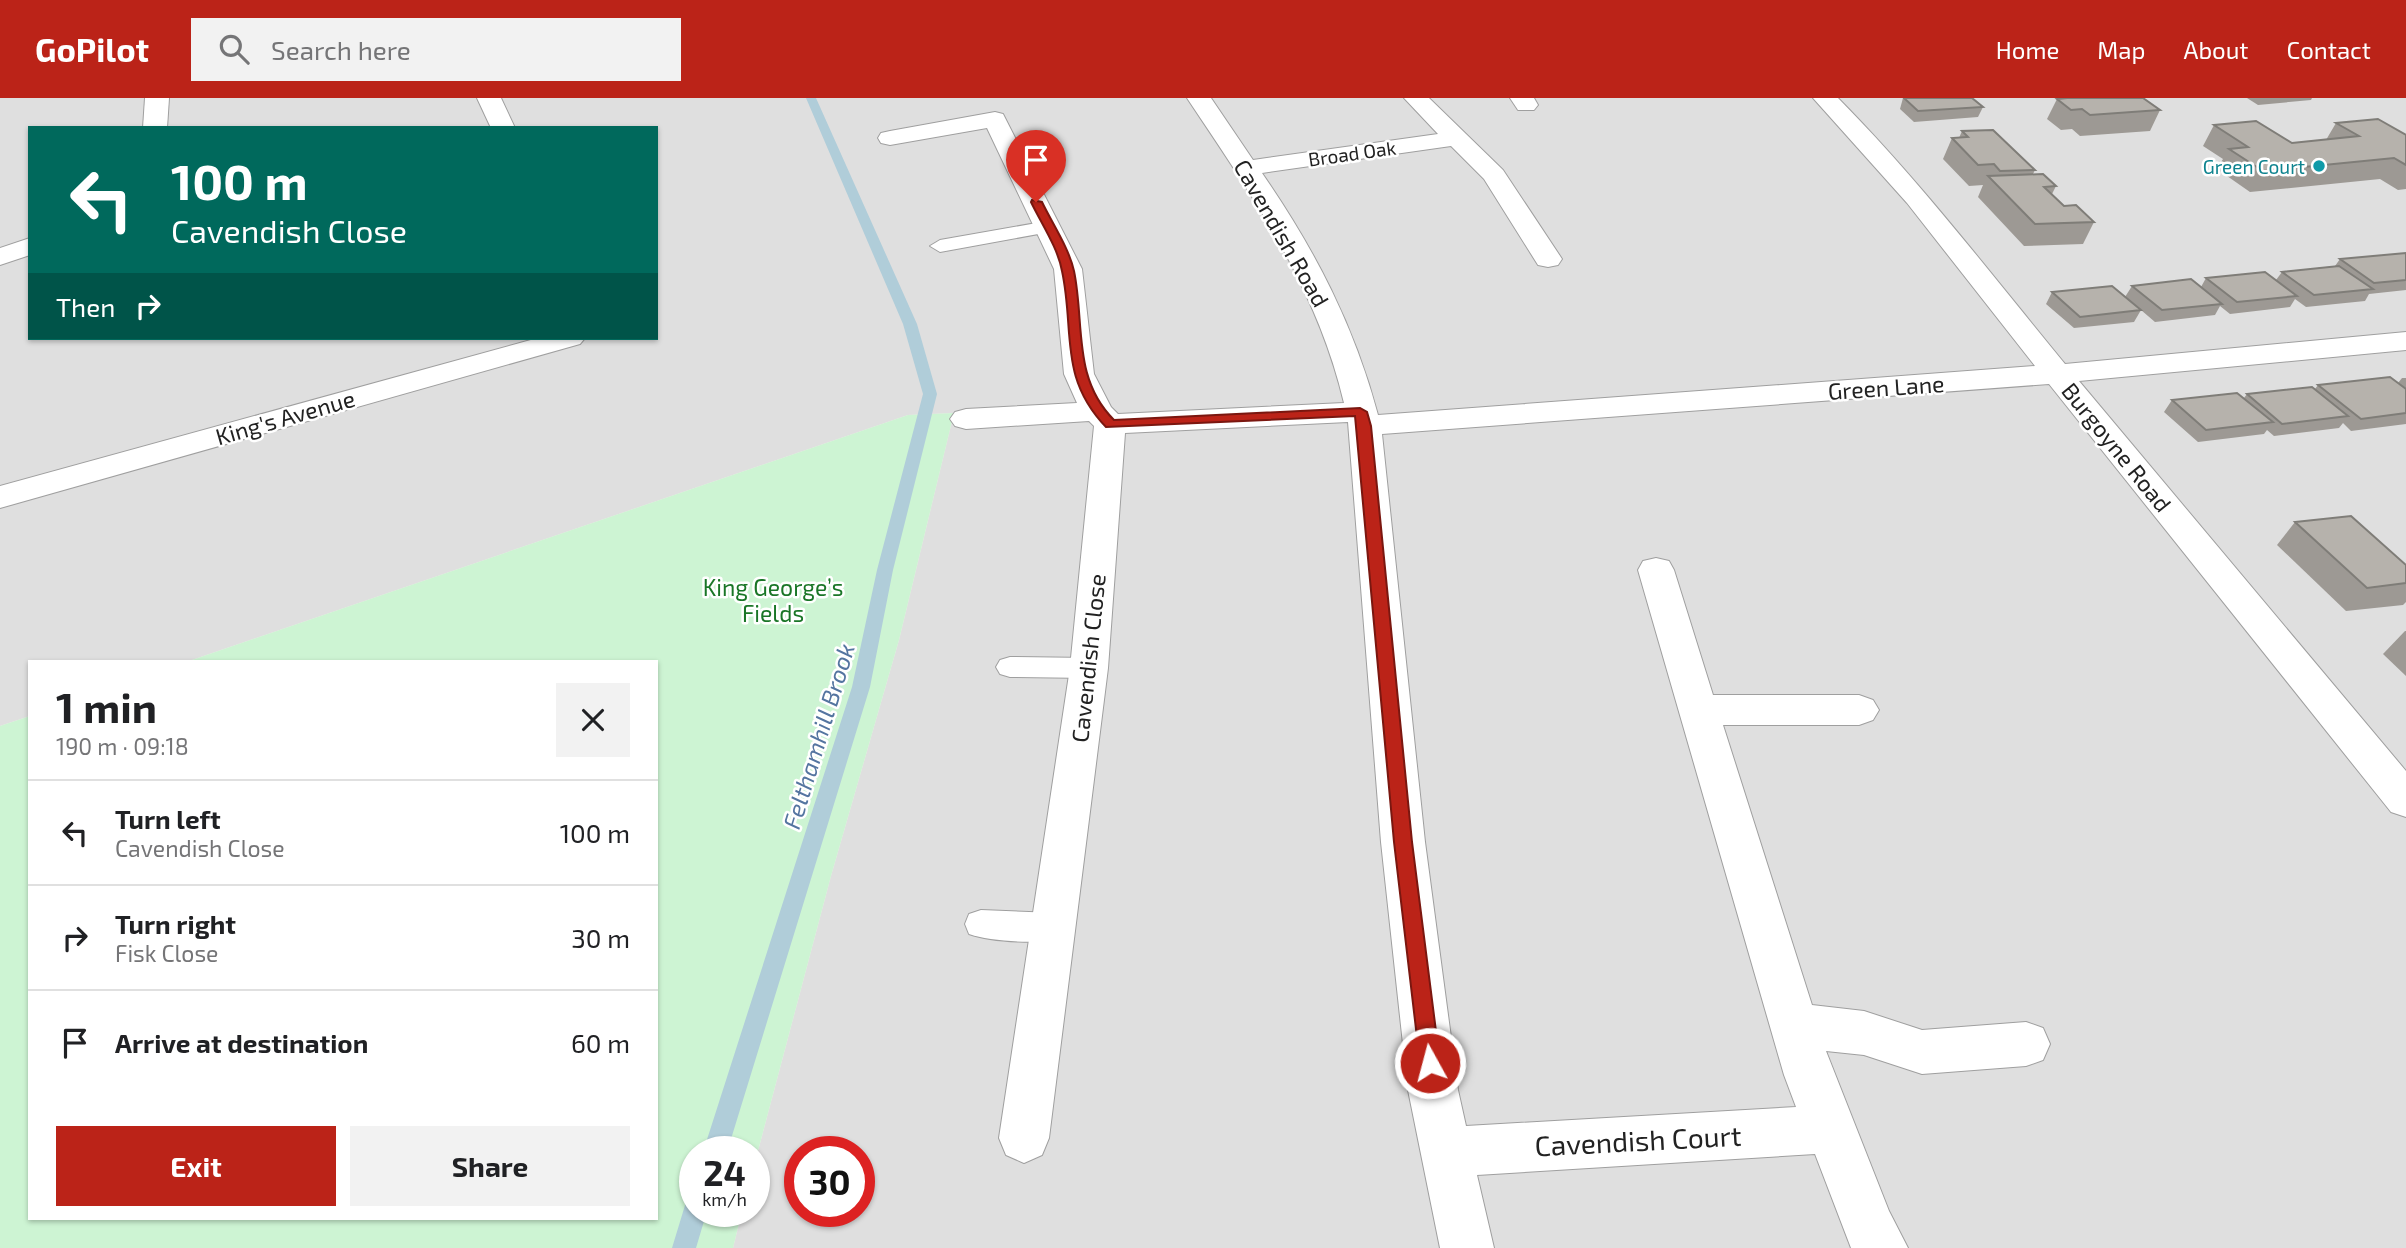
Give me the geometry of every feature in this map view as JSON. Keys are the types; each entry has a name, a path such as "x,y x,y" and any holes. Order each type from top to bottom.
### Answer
{"street":[{"path":"155,126 158,98"},
{"path":"489,98 502,126"},
{"name":"Cavendish Road","path":"1199,98 1247,168 1318,286 1351,370 1363,419 1403,842 1433,1090 1466,1248"},
{"path":"1416,98 1494,175 1548,259"},
{"name":"Burgoyne Road","path":"1825,98 1870,142 1909,188 2057,374 2406,800"},
{"path":"890,138 995,119 1068,269 1079,374 1104,417"},
{"name":"Broad Oak","path":"1247,168 1458,138"},
{"path":"0,257 28,247"},
{"name":"King's Avenue","path":"0,497 563,340"},
{"name":"Green Lane","path":"1363,419 2057,374 2406,341"},
{"name":"Cavendish Close","path":"1024,1138 1089,668 1104,417"},
{"path":"966,419 1363,419"},
{"path":"1656,570 1809,1075 1870,1229 1881,1248"},
{"path":"1699,710 1859,710"},
{"path":"1795,1025 1864,1033 1922,1052 2026,1044"},
{"name":"Cavendish Court","path":"1445,1152 1831,1129"}],"lane":[{"path":"940,246 1048,227"},
{"path":"1010,667 1089,668"},
{"path":"981,924 1055,927"}],"shaded area":[{"path":"0,98 2406,98 2406,1248 733,1248 738,1227 770,1227 770,1136 762,1136 831,876 899,640 954,413 908,415 192,660 28,660 28,717 0,726"}],"green space":[{"name":"King George’s Fields","path":"954,413 899,640 831,876 762,1136 679,1136 679,1227 738,1227 733,1248 0,1248 0,726 28,717 28,1220 658,1220 658,660 192,660 908,415"}],"building":[{"path":"1904,98 1972,98 1983,107 1918,111"},
{"path":"2143,98 2160,110 2090,115 2082,109 2071,110 2057,99"},
{"path":"2378,119 2406,135 2406,165 2394,158 2263,171 2229,149 2248,147 2214,125 2256,121 2292,143 2359,136 2336,123"},
{"path":"1993,130 2035,170 2000,171 1994,164 1978,165 1952,138 1968,137 1962,131"},
{"path":"2043,174 2056,186 2044,187 2064,206 2076,205 2094,222 2035,224 1988,176"},
{"path":"2406,253 2406,280 2374,283 2340,259"},
{"path":"2339,266 2373,289 2314,295 2282,272"},
{"path":"2265,272 2297,296 2237,302 2206,278"},
{"path":"2191,279 2222,304 2162,310 2132,286"},
{"path":"2112,286 2141,310 2080,317 2052,292"},
{"path":"2390,377 2406,389 2406,413 2361,419 2318,385"},
{"path":"2312,387 2348,416 2282,424 2247,394"},
{"path":"2237,393 2273,422 2206,430 2172,400"},
{"path":"2351,516 2406,565 2406,583 2367,588 2295,522"}],"waterway":[{"name":"Felthamhill Brook","path":"720,1136 861,687 885,570 930,394 910,324 811,98"},
{"name":"Felthamhill Brook","path":"684,1248 690,1227"}],"place":[{"name":"Green Court","path":"2319,166"}],"route":[{"path":"1036,202 1068,269 1079,374 1097,411 1110,424 1360,412 1365,426 1403,842 1430,1063"}]}
